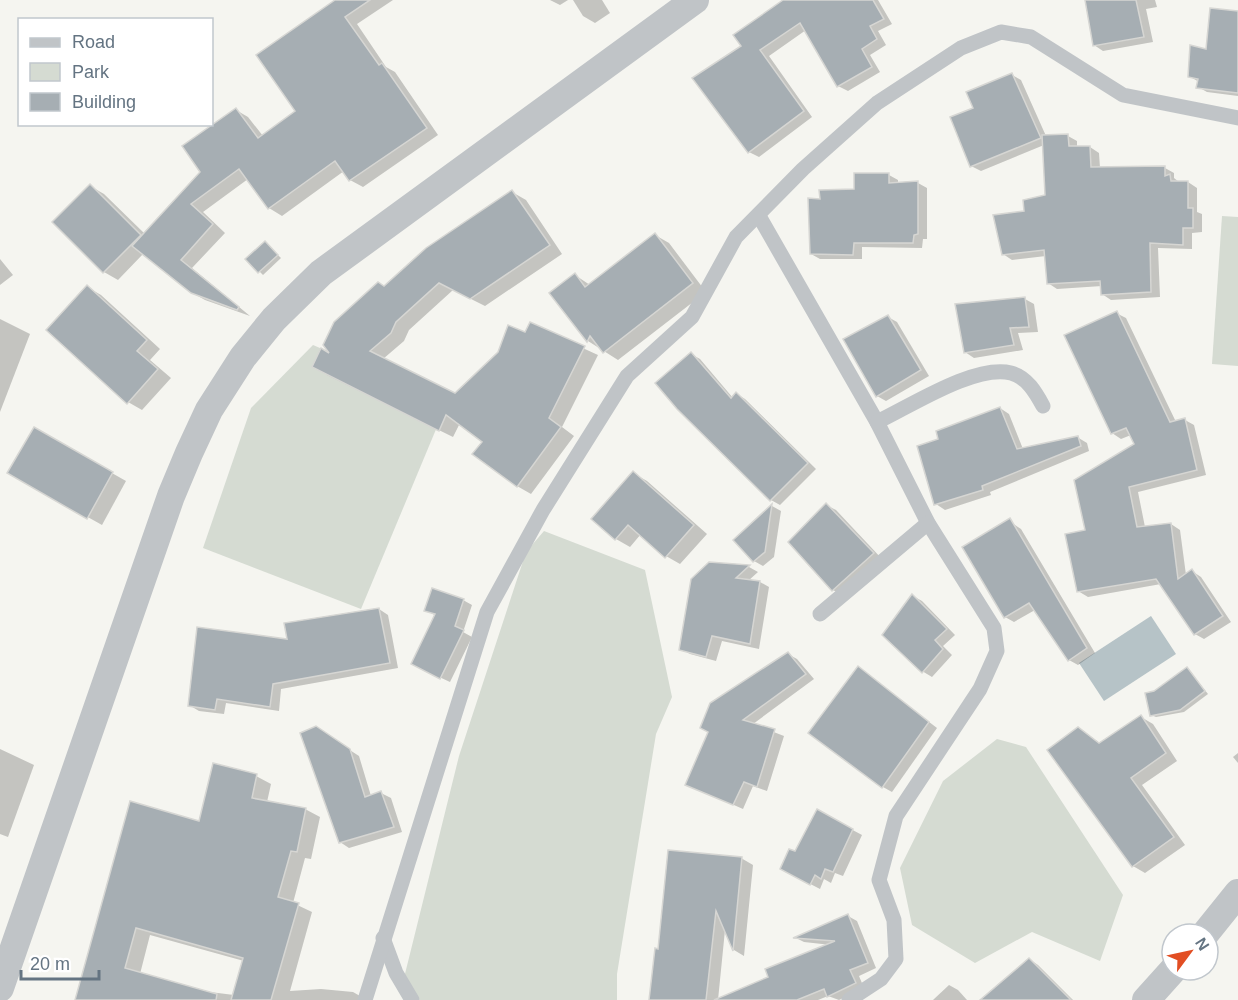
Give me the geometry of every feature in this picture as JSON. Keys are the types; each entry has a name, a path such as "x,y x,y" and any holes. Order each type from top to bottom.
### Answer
{"street":[{"path":"0,988 171,496 209,410 243,357 274,319 321,273 695,0"},
{"path":"1215,922 1238,893"},
{"path":"1146,1000 1162,982"}],"lane":[{"path":"365,1000 487,612 543,510 627,376 692,316 736,237 803,169 876,103 961,48 1001,32 1031,37 1123,96 1238,118"},
{"path":"759,216 877,422 928,523 994,628 997,651 980,689 896,816 879,880 894,920 896,959 881,979 849,1000"},
{"path":"877,422 958,382 990,371 1013,374 1033,388 1043,406"},
{"path":"820,614 928,523"},
{"path":"383,938 396,973 411,1000"}],"green space":[{"path":"1222,216 1238,217 1238,366 1212,364"},
{"path":"313,345 447,403 361,609 203,548 251,408"},
{"path":"544,531 645,570 672,697 656,734 617,974 617,1000 420,1000 401,990 459,756 526,552"},
{"path":"997,739 1026,747 1123,895 1100,961 1032,932 975,963 912,925 900,868 943,781"}],"shaded area":[{"path":"1151,616 1176,654 1104,701 1079,663"}],"building":[{"path":"335,0 370,0 345,17 379,65 382,63 427,128 349,181 335,161 268,209 239,169 191,204 213,224 181,260 239,307 237,310 191,293 132,246 200,172 182,146 236,108 258,138 295,111 256,55"},
{"path":"783,0 873,0 884,19 870,26 877,39 862,49 872,67 837,87 800,23 760,50 804,111 748,153 692,78 741,46 733,35"},
{"path":"1085,0 1136,0 1144,37 1093,46"},
{"path":"1210,8 1238,11 1238,93 1196,88 1198,79 1188,77 1190,45 1206,49"},
{"path":"1012,73 1041,138 970,167 950,117 973,108 966,92"},
{"path":"1068,134 1069,146 1090,146 1091,167 1165,166 1165,176 1170,174 1171,181 1188,181 1188,208 1193,208 1193,228 1183,228 1183,245 1150,243 1151,292 1101,295 1100,281 1047,284 1044,250 1002,255 993,215 1024,211 1023,200 1045,195 1042,135"},
{"path":"854,173 889,173 889,183 918,181 918,234 914,235 913,243 854,243 853,255 810,254 808,198 820,199 819,190 854,189"},
{"path":"90,184 141,235 103,273 52,222"},
{"path":"512,190 550,245 470,299 439,283 396,322 391,333 370,351 455,393 498,352 508,325 525,332 530,322 585,346 549,418 561,427 517,487 472,454 482,442 446,415 439,431 312,367 321,348 329,353 323,345 334,322 378,282 384,286 426,248"},
{"path":"655,233 693,283 603,353 590,336 587,342 549,293 575,273 585,287"},
{"path":"265,241 278,255 258,273 245,259"},
{"path":"87,285 147,340 137,351 158,369 127,404 46,330"},
{"path":"1025,297 1029,327 1010,328 1014,345 964,353 955,304"},
{"path":"1117,311 1170,422 1185,418 1197,470 1129,487 1137,527 1171,523 1178,579 1192,569 1223,616 1194,635 1156,579 1077,592 1065,534 1085,530 1074,480 1134,444 1126,428 1111,434 1064,335"},
{"path":"888,315 921,370 876,397 843,339"},
{"path":"691,352 731,398 736,392 808,463 770,501 677,409 655,383"},
{"path":"1000,407 1017,449 1078,436 1081,446 982,486 983,490 934,505 917,446 938,439 936,431"},
{"path":"34,427 113,472 87,519 7,473"},
{"path":"633,471 694,525 665,558 628,525 615,540 591,519"},
{"path":"826,503 874,553 832,591 788,542"},
{"path":"772,504 765,552 753,562 733,540"},
{"path":"1010,518 1087,648 1068,661 1029,603 1004,618 962,547"},
{"path":"709,562 750,565 736,578 760,581 750,644 712,636 706,657 679,650 691,579"},
{"path":"432,588 464,599 455,626 464,630 440,679 411,664 435,614 424,611"},
{"path":"912,594 947,629 935,640 943,649 922,673 882,635"},
{"path":"379,608 390,663 273,684 270,707 217,699 215,710 188,706 197,627 287,639 284,623"},
{"path":"788,652 806,674 743,720 775,729 757,787 744,782 733,805 685,785 708,732 700,728 710,703"},
{"path":"858,666 929,722 882,788 808,733"},
{"path":"1187,667 1205,691 1180,710 1150,716 1145,693 1154,691"},
{"path":"1141,715 1166,753 1131,778 1174,837 1132,867 1047,750 1078,727 1099,743"},
{"path":"316,726 350,749 365,797 381,791 394,827 339,843 300,733"},
{"path":"213,763 257,774 252,798 306,808 297,852 291,851 278,897 299,903 271,1000 231,1000 243,958 136,928 125,968 217,994 216,1000 75,1000 130,801 199,821"},
{"path":"817,809 853,829 833,872 825,869 821,879 815,875 810,885 780,869 789,849 795,851"},
{"path":"668,850 742,857 733,951 716,911 706,1000 649,1000 655,948 658,949"},
{"path":"848,914 868,963 850,970 856,983 827,997 824,989 797,1000 714,1000 768,977 765,969 835,941 793,938"},
{"path":"1029,958 1071,1000 980,1000"}]}
